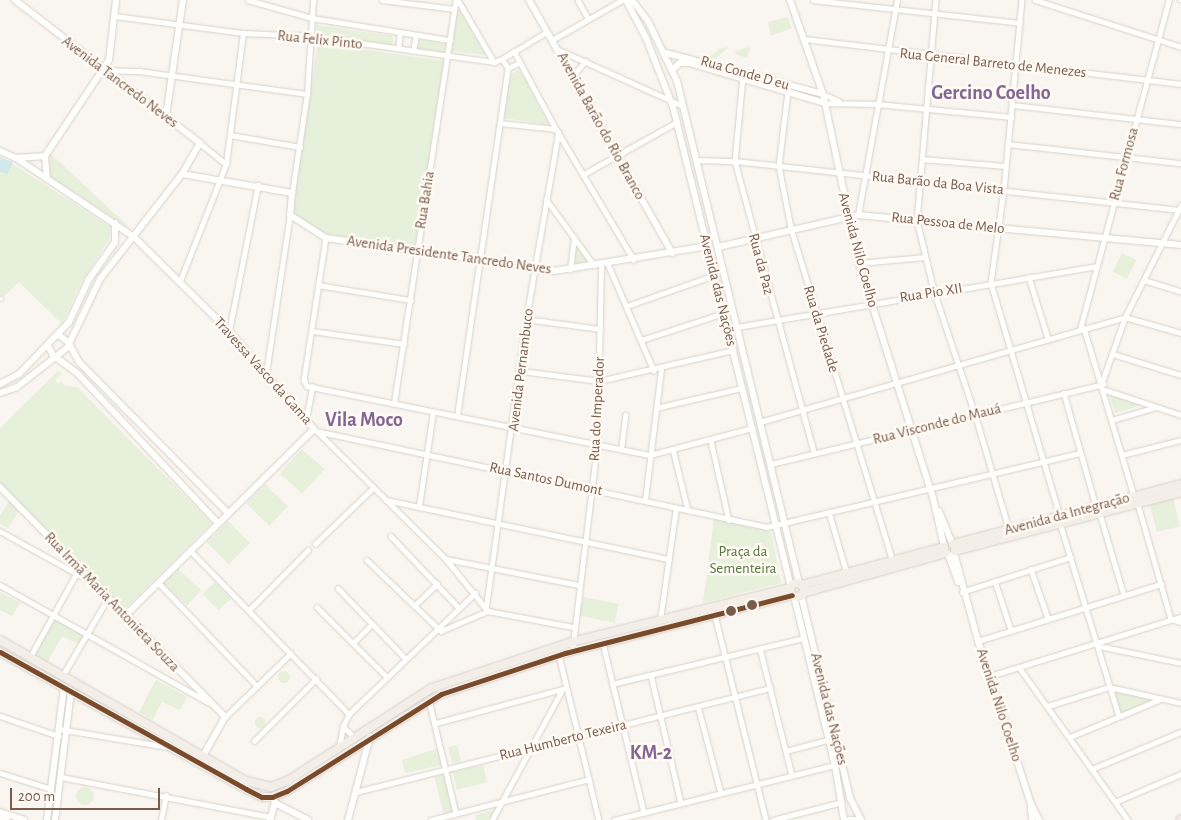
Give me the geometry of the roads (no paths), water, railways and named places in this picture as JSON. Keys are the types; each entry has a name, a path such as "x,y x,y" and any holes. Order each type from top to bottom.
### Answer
{"main road":[{"name":"Avenida Tancredo Neves","path":"15,0 103,70 200,143"},
{"path":"47,178 45,156 109,60 116,0"},
{"path":"166,116 183,0"},
{"name":"Avenida Barão do Rio Branco","path":"529,0 672,253"},
{"name":"Avenida das Nações","path":"626,0 646,38 671,101 776,525 797,590 850,798 861,820"},
{"name":"Avenida das Nações","path":"632,0 666,53 673,69 697,160 786,523 803,638 834,765 844,820"},
{"name":"Avenida Nilo Coelho","path":"790,0 823,94 846,216 859,263 1031,804"},
{"name":"Rua Conde D eu","path":"666,53 744,75 788,92 825,103"},
{"name":"Rua Conde D eu","path":"673,69 685,62 823,94"},
{"path":"0,393 16,387 56,357 69,344 100,279 182,174 200,143"},
{"name":"Travessa Vasco da Gama","path":"0,151 16,158 134,237 229,331 315,430"},
{"path":"16,158 45,156"},
{"path":"182,174 258,185 292,193 290,215"},
{"path":"698,204 700,200 706,201"},
{"name":"Avenida Presidente Tancredo Neves","path":"290,215 326,238 535,268 570,270 708,246"},
{"name":"Rua Pessoa de Melo","path":"718,247 791,228 858,215 1181,245"},
{"path":"0,384 19,374 59,335 69,322 89,279 115,242 115,223"},
{"path":"720,296 729,293"},
{"path":"59,335 69,344 79,362 228,513"},
{"path":"48,346 56,357 78,374 218,523"},
{"path":"126,615 228,513 315,430"},
{"name":"Avenida da Integração","path":"1136,500 1181,484"},
{"name":"Rua Irmã Maria Antonieta Souza","path":"0,487 225,717"},
{"name":"Avenida da Integração","path":"0,640 252,784 271,787 289,780 409,700 432,688 572,642 660,620 797,590 1136,500 1181,492"},
{"name":"Avenida da Integração","path":"273,800 429,700 559,655 715,615 893,560 949,549 1009,529 1060,520"},
{"path":"0,652 168,747 256,795 273,800 308,820"},
{"path":"55,820 67,730 68,689"},
{"path":"47,820 59,732 68,689"},
{"path":"409,700 414,709"},
{"path":"396,709 401,711 402,717"},
{"path":"203,756 225,717"},
{"path":"144,733 149,724"},
{"path":"157,740 158,733 163,732"},
{"path":"348,820 370,737"},
{"path":"271,818 273,800"},
{"path":"1031,804 1032,820"},
{"path":"1031,804 1039,820"},
{"path":"0,812 24,820"},
{"path":"0,818 6,820"},
{"path":"849,820 858,820"}],"street":[{"path":"248,0 312,18 450,40"},
{"path":"292,193 307,94 313,0"},
{"path":"382,0 413,2 454,9"},
{"path":"457,0 494,62"},
{"name":"Rua Bahia","path":"394,403 454,9 457,0"},
{"path":"578,0 588,18"},
{"path":"552,40 622,0"},
{"path":"813,0 1020,23"},
{"path":"858,215 897,0"},
{"path":"936,0 917,220 934,291 959,363 1009,529"},
{"path":"1022,0 1000,229 991,284 1070,557 1119,716"},
{"path":"1035,0 1181,47"},
{"name":"Rua Formosa","path":"1082,328 1103,239 1169,0"},
{"name":"Rua Felix Pinto","path":"114,16 243,33 311,36 494,62 547,32"},
{"path":"180,281 226,164 243,33"},
{"path":"398,49 400,33"},
{"path":"413,51 416,35"},
{"name":"Rua General Barreto de Menezes","path":"805,40 1181,84"},
{"path":"557,49 683,106"},
{"path":"514,51 557,131 634,260"},
{"path":"457,416 508,68 502,59"},
{"path":"573,76 585,61"},
{"path":"508,68 519,63"},
{"path":"103,70 172,76 307,94"},
{"name":"Rua da Paz","path":"744,75 735,161 776,319 814,452"},
{"name":"Rua da Piedade","path":"788,92 779,166 791,228 893,560"},
{"path":"823,94 840,101"},
{"path":"825,103 840,101 1011,117"},
{"path":"1013,105 1181,124"},
{"path":"584,174 619,157 677,122"},
{"path":"500,123 557,131"},
{"name":"Avenida Pernambuco","path":"487,609 521,371 526,319 557,131"},
{"path":"230,136 300,147"},
{"name":"Avenida Tancredo Neves","path":"200,143 226,164"},
{"path":"1008,144 1181,162"},
{"name":"Rua Barão da Boa Vista","path":"697,160 735,161 839,174 1180,207"},
{"path":"922,160 1005,166"},
{"path":"229,331 258,185"},
{"path":"546,199 574,238 602,265 627,306 654,371"},
{"path":"1103,383 1125,317 1180,207"},
{"path":"266,373 290,215"},
{"path":"326,238 304,380 310,386 650,455 752,428"},
{"path":"570,270 574,238"},
{"path":"859,263 925,257"},
{"name":"Rua do Imperador","path":"572,652 573,627 597,445 602,265"},
{"name":"Rua Pio XII","path":"737,327 816,311 1096,266"},
{"path":"627,306 715,275"},
{"path":"1029,277 1048,338"},
{"path":"1144,280 1181,291"},
{"path":"318,285 411,300"},
{"path":"642,340 724,313"},
{"path":"760,422 842,397 897,384 959,363 1125,317 1181,333"},
{"path":"526,319 600,330"},
{"path":"1082,328 1103,383 1122,455 1171,619"},
{"path":"312,330 404,344"},
{"path":"521,371 599,381 654,371 733,350"},
{"path":"1113,354 1181,375"},
{"path":"645,500 661,369"},
{"name":"Rua Visconde do Mauá","path":"771,464 1103,383"},
{"path":"306,419 310,386"},
{"path":"656,408 742,388"},
{"path":"1105,390 1181,415"},
{"path":"1064,393 1080,453 1124,595"},
{"path":"1112,420 1157,406"},
{"path":"419,506 433,412"},
{"path":"621,450 625,415"},
{"name":"Rua Santos Dumont","path":"315,430 767,527 1080,453"},
{"name":"Travessa Vasco da Gama","path":"315,430 446,559 475,592 487,609"},
{"path":"711,440 729,520"},
{"path":"1122,455 1181,440"},
{"path":"673,449 688,510"},
{"path":"315,544 373,488"},
{"path":"386,500 669,559"},
{"path":"660,620 676,508"},
{"path":"829,512 847,573"},
{"path":"0,531 92,581"},
{"path":"391,536 459,608"},
{"path":"249,610 308,550"},
{"path":"190,551 350,714"},
{"path":"963,591 1070,557"},
{"path":"446,559 579,585"},
{"path":"367,560 436,628 446,630 487,609 573,627"},
{"path":"1031,569 1048,618"},
{"path":"30,657 76,574"},
{"path":"995,581 1011,630"},
{"path":"158,582 258,686"},
{"path":"0,584 213,705"},
{"path":"414,606 437,584"},
{"path":"978,641 1161,584"},
{"path":"338,588 406,659"},
{"path":"339,747 343,726 350,714 475,592"},
{"path":"63,675 108,598"},
{"path":"317,607 387,677"},
{"path":"715,615 766,820"},
{"path":"990,676 1098,644 1181,616"},
{"path":"1171,619 1181,622"},
{"path":"353,644 372,624"},
{"path":"612,684 803,638"},
{"path":"603,643 644,813"},
{"path":"1098,644 1181,663"},
{"path":"760,648 792,776"},
{"path":"225,717 290,654"},
{"path":"559,655 564,689 578,735 599,820"},
{"path":"1020,667 1128,820"},
{"path":"651,675 681,803"},
{"path":"254,742 316,679"},
{"path":"1048,706 1109,686 1181,703"},
{"name":"Rua Humberto Texeira","path":"356,792 770,688"},
{"path":"436,723 564,689"},
{"path":"492,820 564,689"},
{"path":"1070,737 1162,698"},
{"path":"429,700 456,813"},
{"path":"698,706 721,793"},
{"path":"0,716 59,732 67,730 168,747"},
{"path":"343,726 354,737"},
{"path":"1092,769 1181,732"},
{"path":"786,751 828,740"},
{"path":"614,820 834,765"},
{"path":"0,773 51,789"},
{"path":"1115,802 1181,774"},
{"path":"61,777 166,795 271,818"},
{"path":"431,820 589,779"},
{"path":"161,820 166,795"},
{"path":"773,820 842,802"}],"water":[{"path":"0,158 13,162 7,174 0,172"}],"district":[{"name":"Gercino Coelho","path":"991,93"},
{"name":"Vila Moco","path":"364,420"},
{"name":"KM-2","path":"651,753"}],"park label":[{"name":"Praça da Sementeira","path":"743,560"}]}
